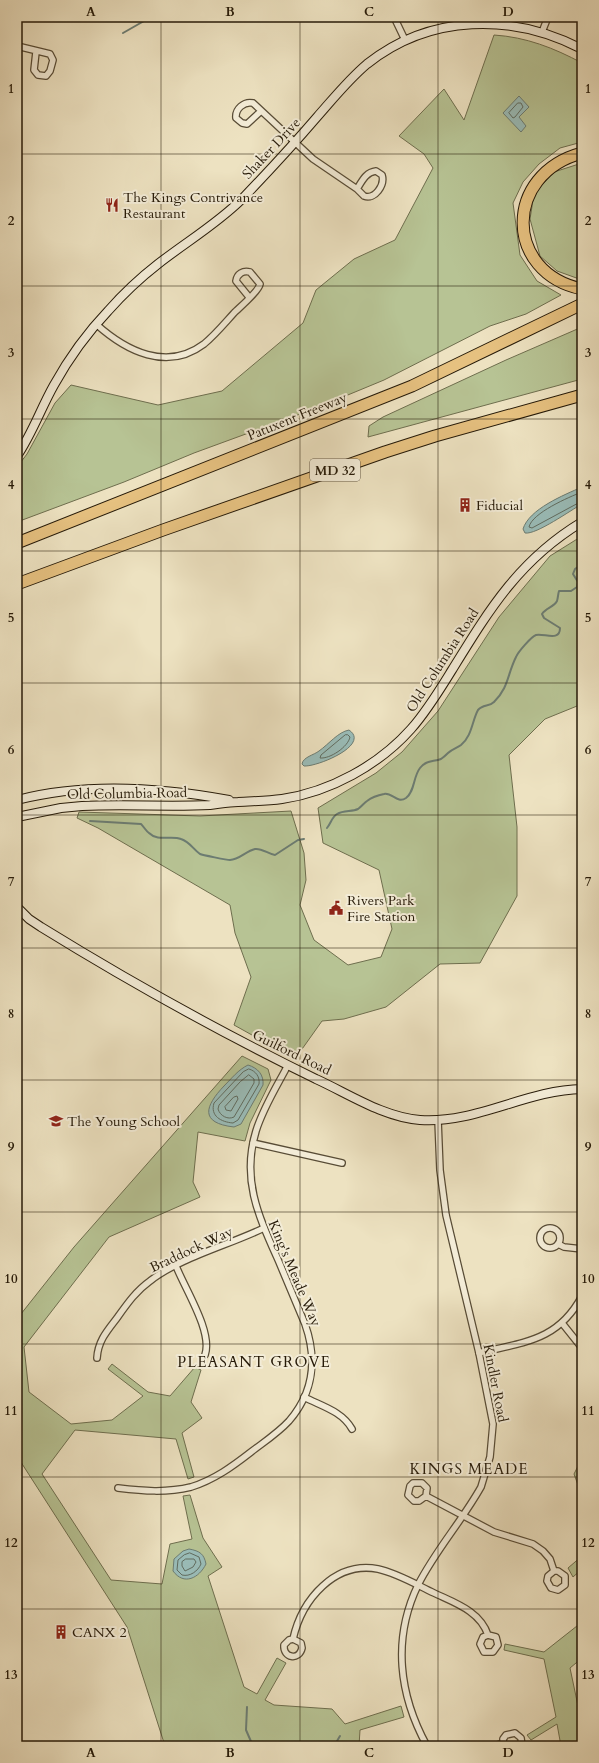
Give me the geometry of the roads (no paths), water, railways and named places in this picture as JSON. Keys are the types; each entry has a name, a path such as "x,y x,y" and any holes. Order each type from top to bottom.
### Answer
{"highway":[{"path":"582,153 560,161 549,168 535,183 525,203 523,226 529,248 543,269 563,283 582,289"},
{"name":"Patuxent Freeway","path":"17,543 412,386 582,304"},
{"name":"MD 32","path":"17,584 385,452 435,436 582,395"},
{"path":"17,538 111,506"},
{"path":"17,589 92,556"}],"street":[{"path":"394,17 405,40"},
{"path":"542,32 548,17"},
{"name":"Shaker Drive","path":"17,456 64,367 96,324 140,278 225,215 253,187 359,72 377,57 405,40 436,29 452,25 475,23 509,25 542,32 582,49"},
{"path":"17,46 36,52 48,52 54,60 50,71 46,76 38,75 34,70 36,52"},
{"path":"260,112 247,124 242,123 236,118 237,111 246,103 253,103 260,112 294,143 322,166 357,189 364,196 372,197 375,195 382,182 382,175 376,171 371,171 367,174 357,189"},
{"path":"96,324 117,341 138,352 159,356 182,355 194,350 213,336 249,297 259,290 260,284 250,272 242,272 239,274 236,281 249,297"},
{"name":"Old Columbia Road","path":"17,817 61,808 82,806 211,805 283,799 324,788 346,778 382,756 410,730 429,706 486,615 512,581 528,563 545,548 582,522"},
{"name":"Old Columbia Road","path":"17,800 60,791 100,788 127,788 212,797 238,802"},
{"name":"Guilford Road","path":"17,907 29,919 41,927 184,1012 380,1110 398,1116 418,1120 455,1118 538,1095 582,1089"},
{"name":"King's Meade Way","path":"118,1488 150,1492 191,1487 230,1468 289,1421 304,1397 310,1383 311,1341 255,1206 250,1178 253,1143 261,1119 288,1065"},
{"name":"Kindler Road","path":"427,1746 411,1712 406,1695 401,1665 402,1640 406,1620 418,1586 473,1502 484,1480 490,1457 493,1424 479,1352 446,1215 440,1170 438,1120"},
{"path":"253,1143 342,1163"},
{"path":"582,1148 582,1157"},
{"name":"Braddock Way","path":"97,1358 101,1340 130,1299 150,1281 176,1266 264,1228"},
{"path":"558,1244 564,1247 582,1249"},
{"path":"176,1266 204,1330 208,1347 205,1354"},
{"path":"479,1352 539,1338 547,1334 562,1323 572,1313 582,1296"},
{"path":"562,1323 582,1348"},
{"path":"304,1397 342,1417 348,1422 352,1429"},
{"path":"426,1496 494,1532 533,1544 544,1551 550,1559 554,1571"},
{"path":"293,1639 300,1618 310,1600 325,1583 335,1576 356,1568 379,1569 392,1573 474,1614 484,1625 488,1634"},
{"path":"494,1746 503,1745 506,1735 515,1733 521,1738 522,1746"}],"water":[{"path":"519,96 529,107 519,117 526,126 521,132 503,113"},
{"path":"582,487 582,504 545,526 530,533 525,533 523,529 532,515 548,504"},
{"path":"349,730 354,736 353,742 340,754 320,763 304,766 302,764 306,758 319,751 341,733"},
{"path":"248,1065 260,1072 263,1085 241,1124 234,1127 215,1122 210,1118 209,1112 213,1100 235,1074"},
{"path":"189,1549 201,1554 206,1564 195,1576 186,1579 177,1576 173,1571 174,1559 183,1551"}],"waterway":[{"path":"123,33 151,17"},
{"path":"327,828 337,814 358,809 367,801 382,794 387,794 400,800 406,798 411,792 422,765 427,762 441,759 465,741 470,733 478,710 492,704 499,696 505,686 516,657 525,645 536,635 555,636 559,632 560,628 544,618 542,614 556,603 559,591 571,591 577,587 578,582 573,574 575,569 582,564"},
{"path":"90,821 141,824 153,836 160,838 181,839 200,854 230,860 236,859 255,849 260,849 275,855 298,840 304,839"},
{"path":"247,1707 246,1730 253,1746"},
{"path":"334,1746 340,1736"}],"place":[{"name":"The Kings Contrivance Restaurant","path":"112,205"},
{"name":"Fiducial","path":"465,505"},
{"name":"Rivers Park Fire Station","path":"336,908"},
{"name":"The Young School","path":"56,1121"},
{"name":"CANX 2","path":"61,1632"}],"district":[{"name":"PLEASANT GROVE","path":"254,1362"},
{"name":"KINGS MEADE","path":"469,1469"}]}
